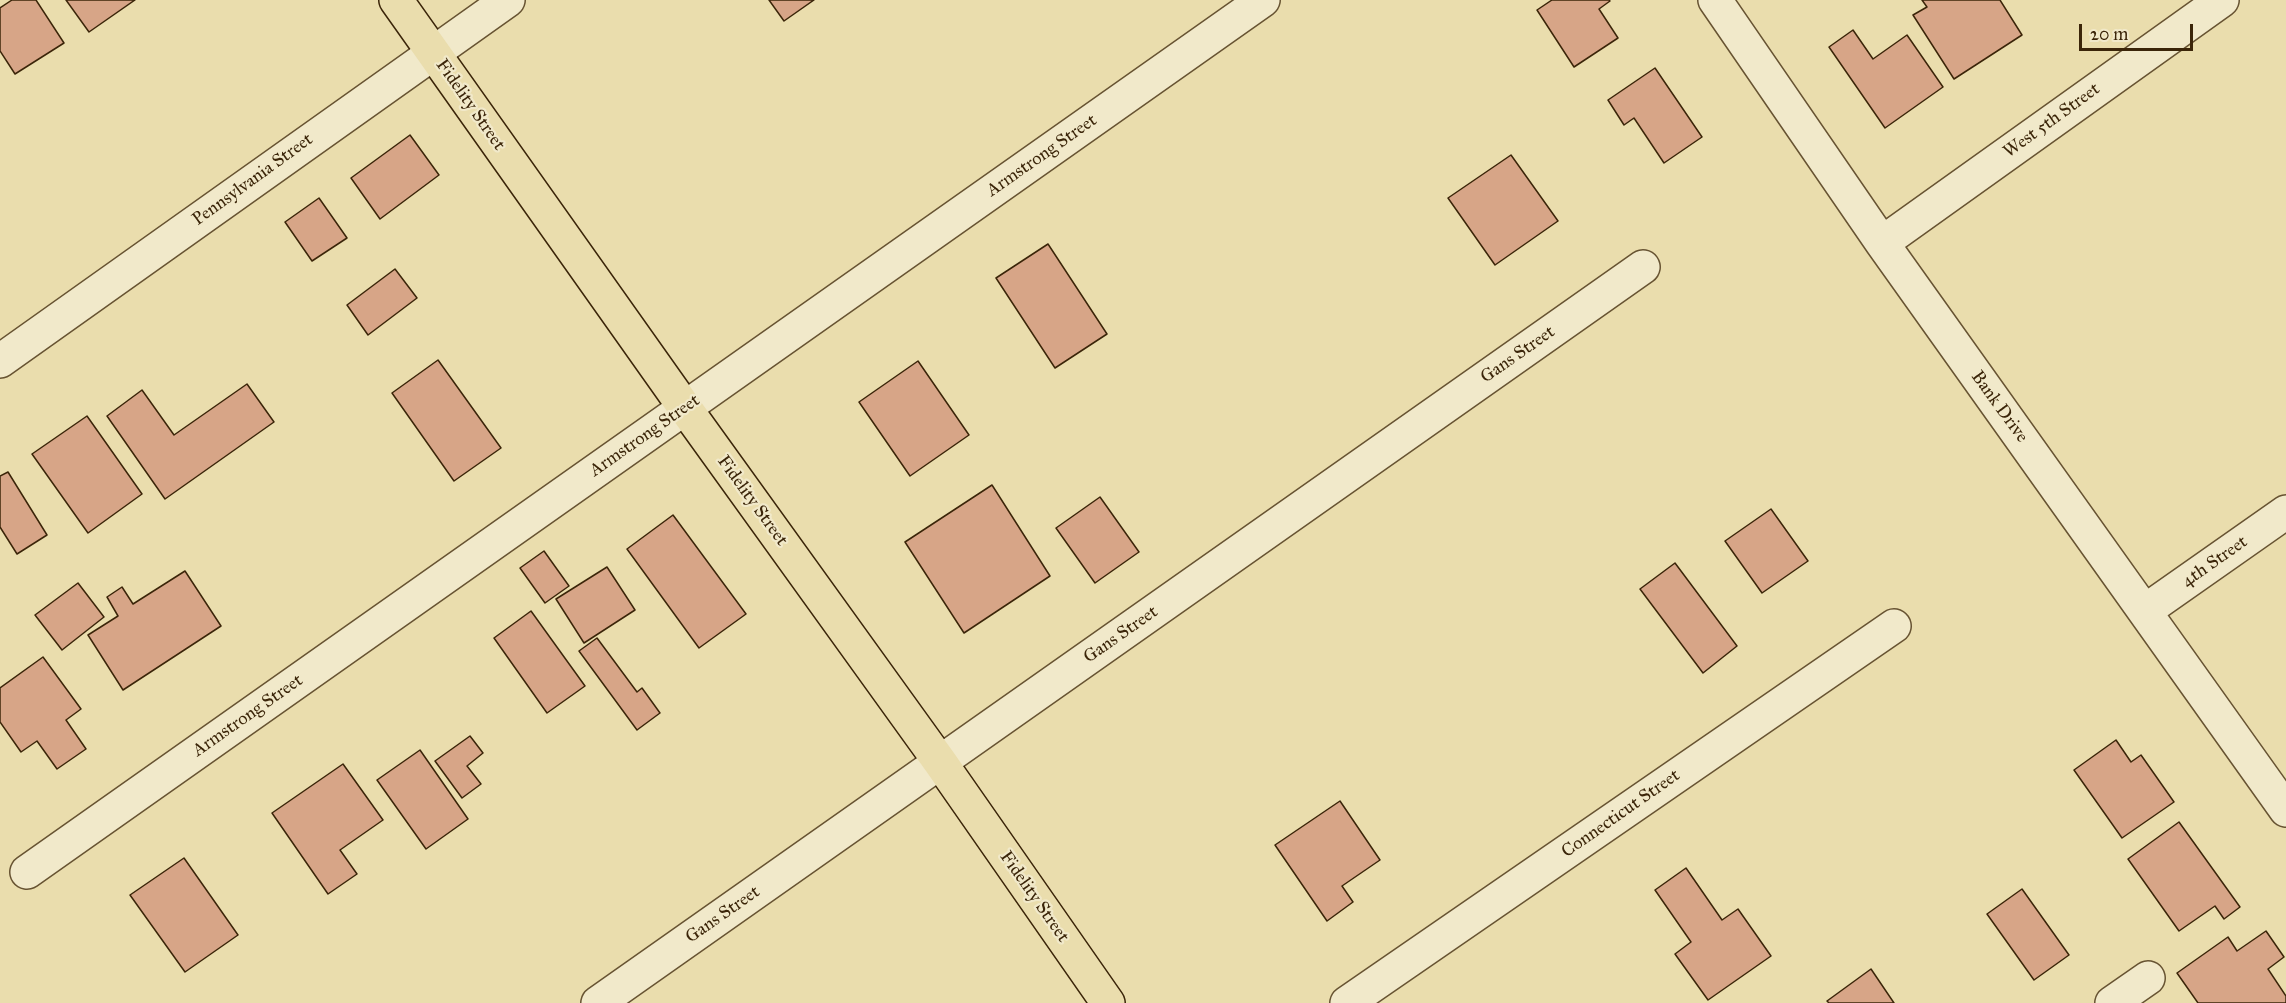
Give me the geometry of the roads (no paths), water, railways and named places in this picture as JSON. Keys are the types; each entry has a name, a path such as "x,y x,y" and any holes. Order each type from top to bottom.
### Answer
{"main road":[{"name":"Fidelity Street","path":"396,0 685,408 940,762 1107,1003"}],"street":[{"name":"Pennsylvania Street","path":"0,361 508,0"},
{"name":"Armstrong Street","path":"27,872 1263,0"},
{"name":"Bank Drive","path":"1715,0 1882,243 2286,810"},
{"name":"West 5th Street","path":"1882,243 2222,0"},
{"name":"Gans Street","path":"598,1003 1643,267"},
{"name":"4th Street","path":"2145,611 2286,512"},
{"name":"Connecticut Street","path":"1347,1003 1894,626"},
{"path":"2112,1003 2148,978"}]}
